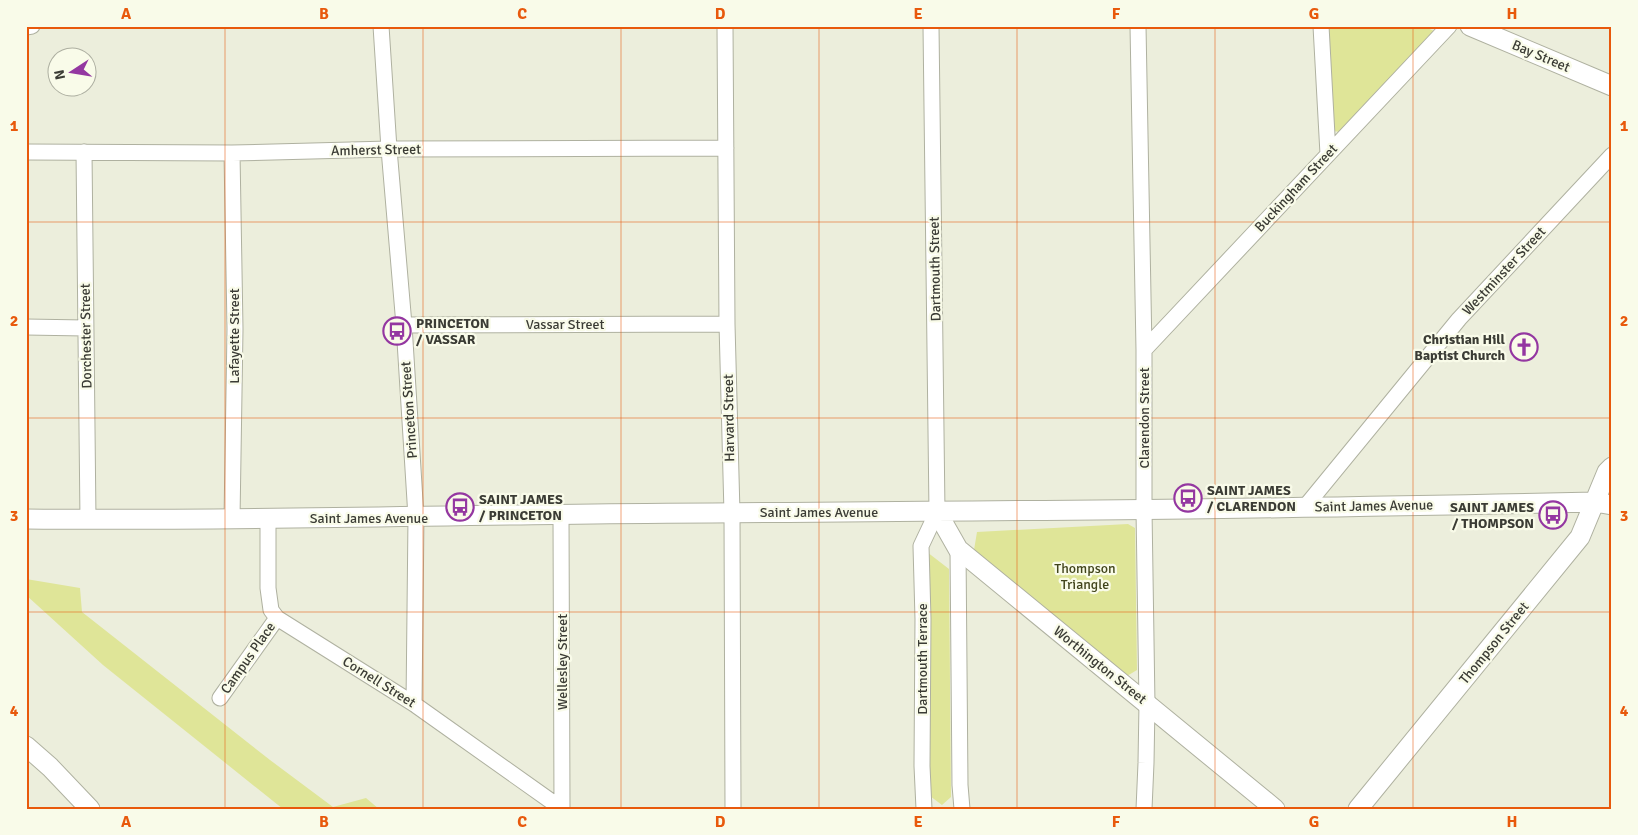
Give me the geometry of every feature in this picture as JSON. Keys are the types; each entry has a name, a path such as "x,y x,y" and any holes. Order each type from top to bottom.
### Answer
{"main road":[{"name":"Bay Street","path":"1470,26 1612,86"},
{"name":"Thompson Street","path":"1358,809 1580,537 1603,503 1606,473 1612,466"},
{"name":"Saint James Avenue","path":"26,520 416,518 561,514 1144,510 1603,503"},
{"name":"Worthington Street","path":"937,512 958,549 1275,809"},
{"path":"26,746 50,767 90,809"}],"street":[{"path":"26,27 32,26"},
{"name":"Princeton Street","path":"381,26 404,325 416,518 414,704"},
{"name":"Harvard Street","path":"725,26 727,324 732,513 733,809"},
{"name":"Dartmouth Street","path":"931,26 937,512"},
{"name":"Clarendon Street","path":"1138,26 1144,350 1147,704 1144,809"},
{"path":"1321,26 1328,154"},
{"name":"Buckingham Street","path":"1144,350 1449,26"},
{"name":"Amherst Street","path":"26,152 232,153 389,149 726,148"},
{"name":"Dorchester Street","path":"84,152 88,520"},
{"name":"Lafayette Street","path":"232,153 235,328 232,519"},
{"name":"Westminster Street","path":"1305,507 1459,319 1612,155"},
{"name":"Vassar Street","path":"404,325 727,324"},
{"path":"26,327 85,328"},
{"name":"Dartmouth Terrace","path":"924,809 922,766 923,619 921,546 937,512"},
{"name":"Wellesley Street","path":"561,514 562,809"},
{"path":"268,518 268,588 271,610 276,618"},
{"path":"958,549 960,563 960,785 962,809"},
{"name":"Cornell Street","path":"276,618 414,704 562,809"},
{"name":"Campus Place","path":"220,698 276,618"}],"green space":[{"path":"1328,26 1423,26 1434,31 1340,132 1333,131"},
{"name":"Thompson Triangle","path":"1128,524 1135,528 1137,670 1127,676 974,550 977,532"},
{"path":"927,552 949,569 951,797 942,805 930,796"},
{"path":"26,579 80,588 82,612 270,760 333,807 366,798 379,809 283,809 103,665 26,595"}],"place":[{"name":"PRINCETON / VASSAR","path":"397,331"},
{"name":"Christian Hill Baptist Church","path":"1524,347"},
{"name":"SAINT JAMES / CLARENDON","path":"1188,498"},
{"name":"SAINT JAMES / PRINCETON","path":"460,507"},
{"name":"SAINT JAMES / THOMPSON","path":"1553,515"}]}
